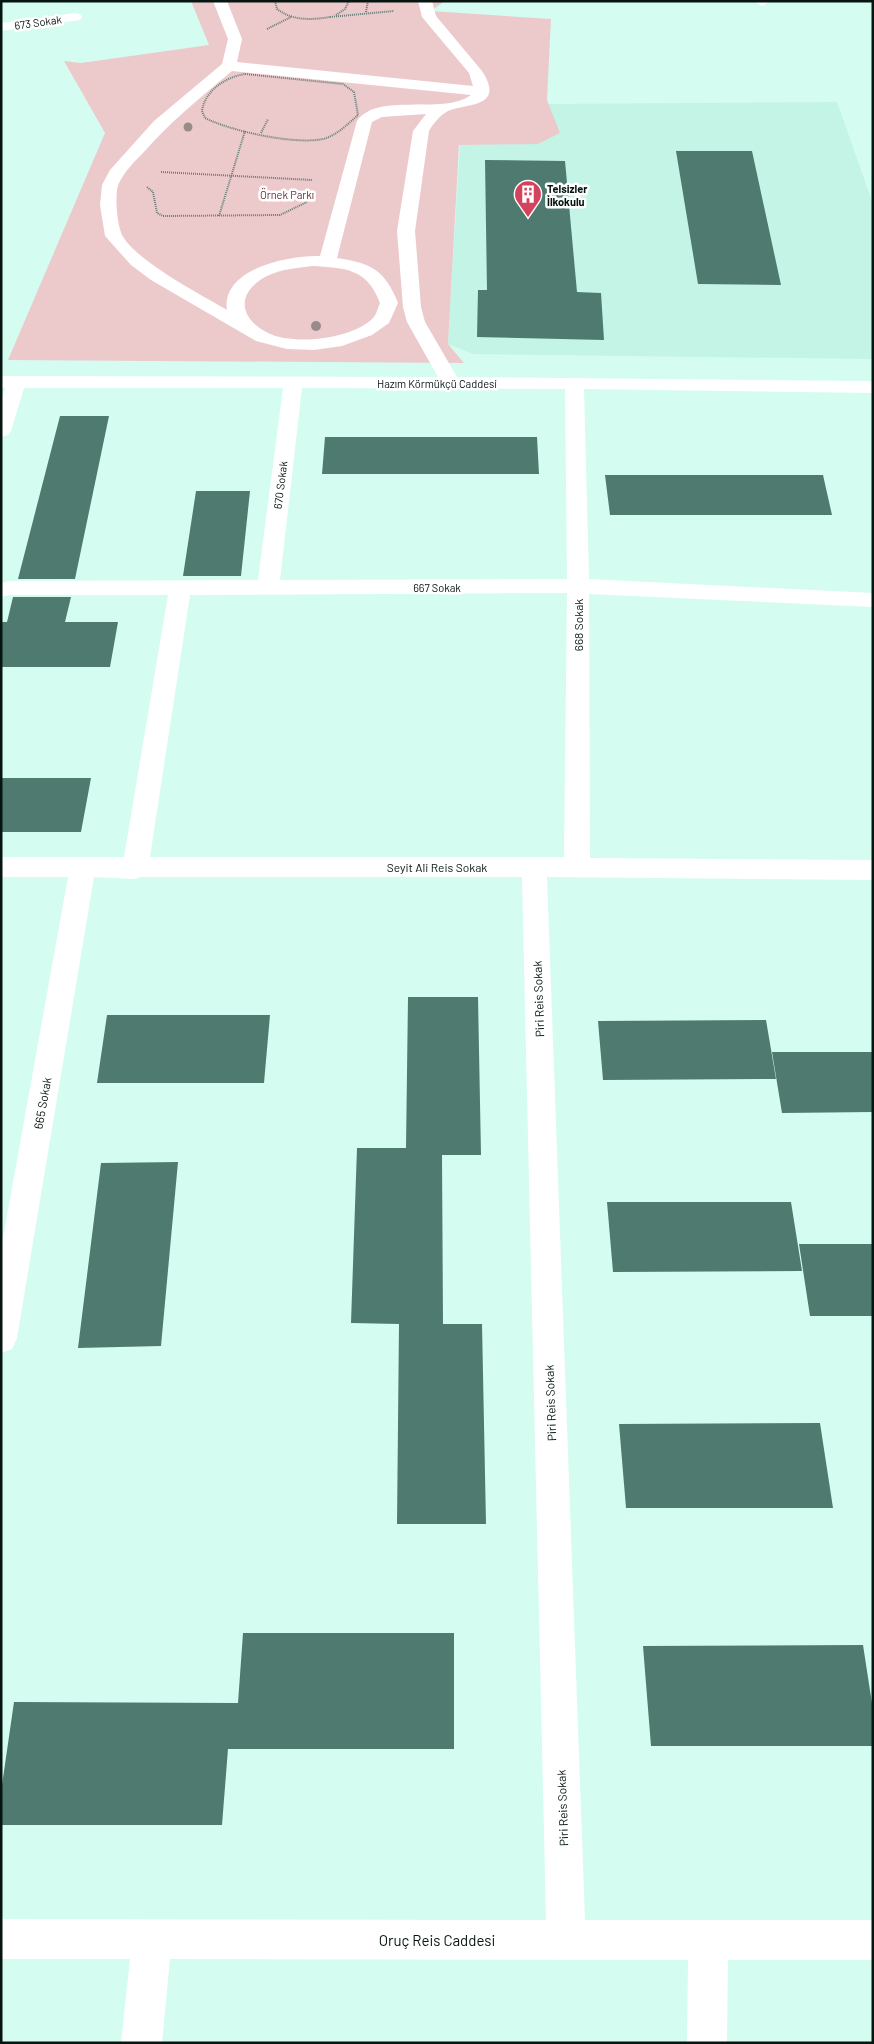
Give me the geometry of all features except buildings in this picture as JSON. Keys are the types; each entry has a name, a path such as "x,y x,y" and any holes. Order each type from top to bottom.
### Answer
{"street":[{"path":"220,1 235,39 229,66 160,124 118,170 110,185 108,205 112,228 122,247 157,276 248,330 278,342 315,345 342,341 372,327 414,314"},
{"path":"327,261 362,127 371,115 390,110 442,108 471,102 481,92 480,79 475,71 429,17 426,5"},
{"name":"673 Sokak","path":"1,27 74,16"},
{"path":"229,66 481,92"},
{"path":"442,108 420,130 405,240 416,322 451,383"},
{"path":"248,330 237,316 235,304 239,291 250,279 267,270 288,263 327,261 346,264 365,271 384,287 387,294 388,307 382,318 372,327"},
{"path":"1,431 9,382"},
{"name":"Hazım Körmükçü Caddesi","path":"9,382 574,383 873,387"},
{"name":"670 Sokak","path":"268,588 293,382"},
{"name":"668 Sokak","path":"574,383 578,586 577,867"},
{"name":"667 Sokak","path":"1,590 10,588 180,589 578,586 873,600"},
{"path":"135,869 180,589"},
{"name":"Seyit Ali Reis Sokak","path":"1,867 135,869 577,867 873,870"},
{"name":"665 Sokak","path":"1,1338 83,867"},
{"name":"Piri Reis Sokak","path":"534,867 566,1940"},
{"path":"707,2043 708,1939"},
{"name":"Oruç Reis Caddesi","path":"1,1940 873,1940"},
{"path":"141,2043 152,1940"}],"path":[{"path":"275,1 277,9 291,17 314,19 426,5"},
{"path":"330,17 345,9 349,1"},
{"path":"366,12 368,1"},
{"path":"232,75 266,75 332,82 348,86 354,92 358,116 328,137 313,139 260,133 216,123 203,115 202,108 206,98 232,75"},
{"path":"260,133 268,119"},
{"path":"219,216 245,131"},
{"path":"118,170 348,182"},
{"path":"110,185 151,189 157,213 163,216 219,216 280,215 348,182"}],"shaded area":[{"path":"837,102 873,204 873,359 473,354 448,344 460,144 539,144 548,104"}],"green space":[{"name":"Örnek Parkı","path":"191,1 445,1 431,11 551,19 547,100 560,133 538,144 459,145 448,344 464,363 8,360 105,133 64,61 81,63 209,45"}],"place":[{"name":"Telsizler İlkokulu","path":"528,218"}]}
